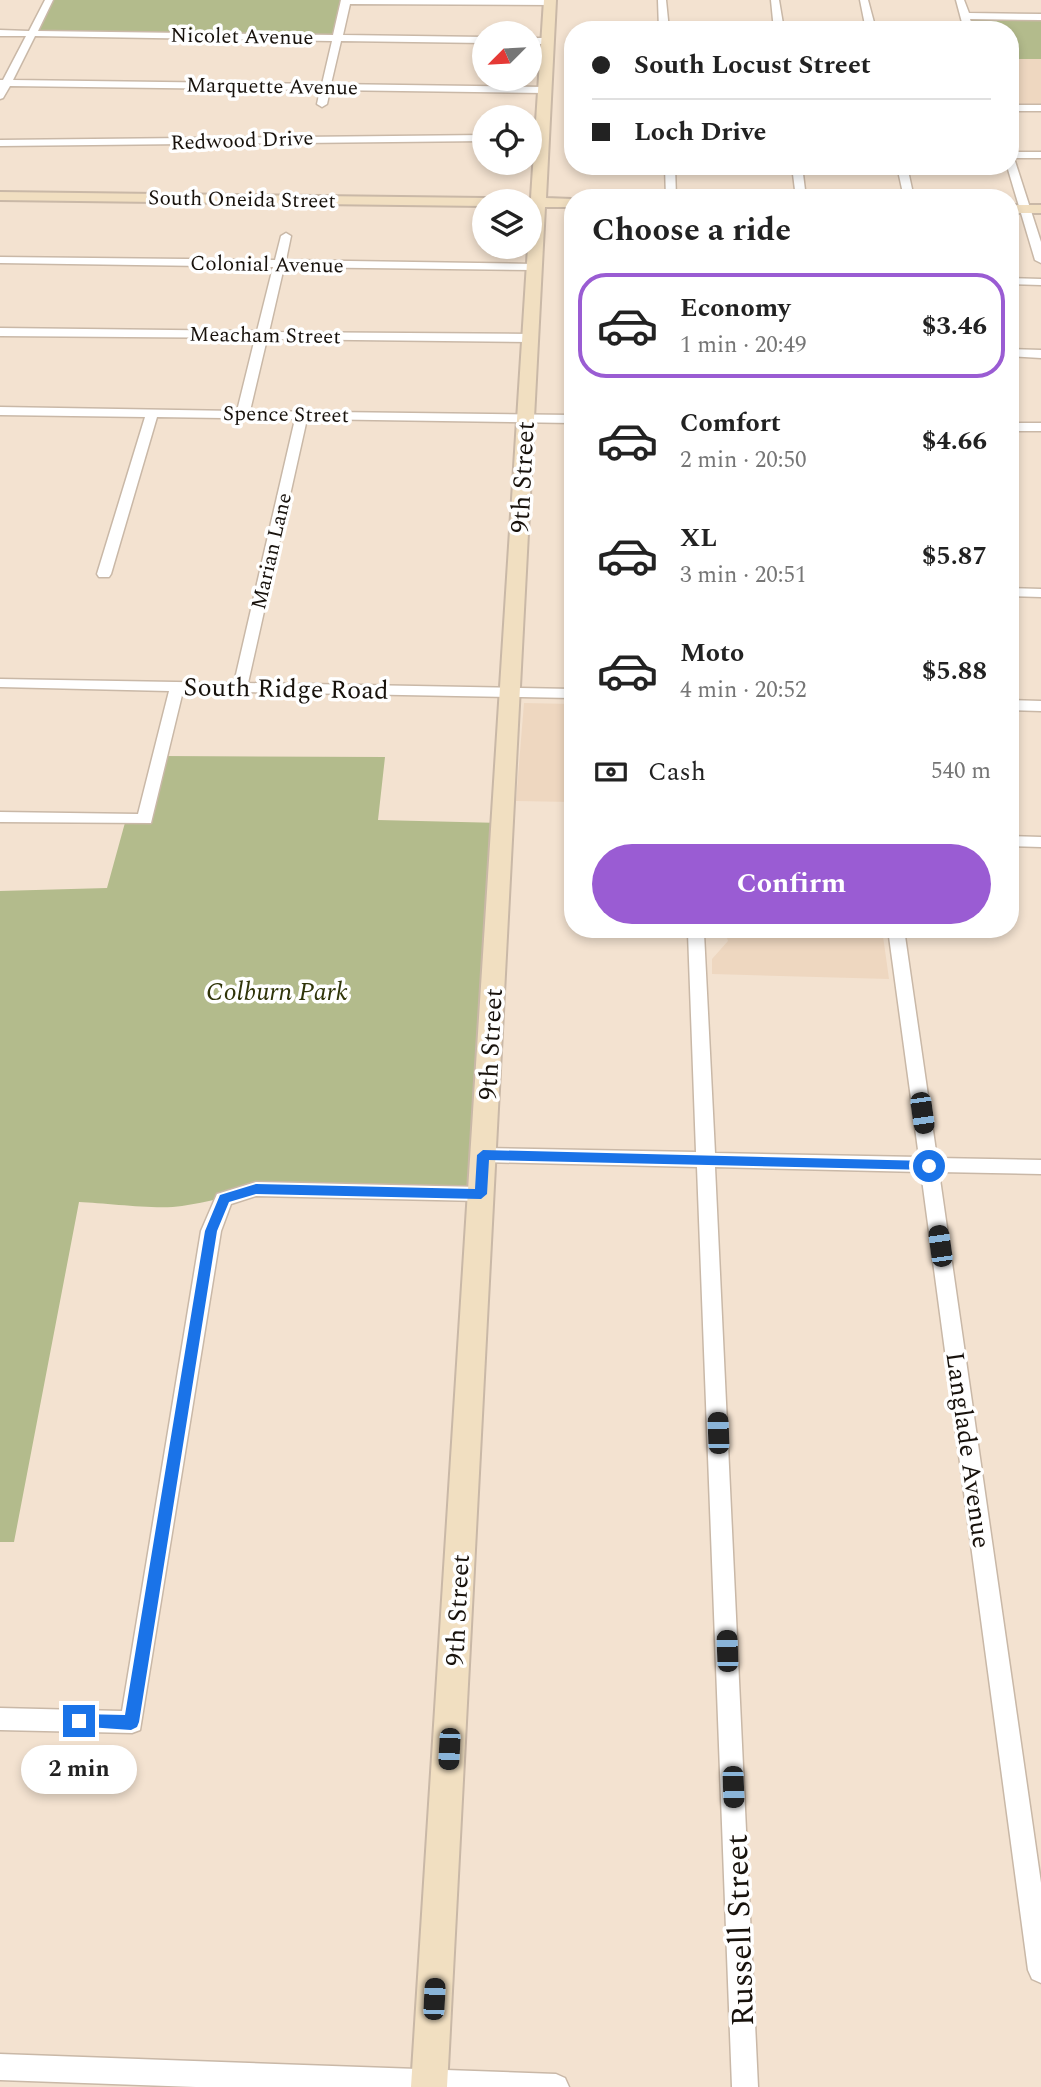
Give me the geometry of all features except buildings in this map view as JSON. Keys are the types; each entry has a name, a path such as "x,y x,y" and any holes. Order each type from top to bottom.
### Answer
{"street":[{"path":"0,96 4,83 49,0"},
{"path":"322,104 345,0 550,2"},
{"path":"662,0 663,21"},
{"path":"775,0 778,21"},
{"path":"864,0 869,21"},
{"path":"960,0 966,21"},
{"name":"9th Street","path":"542,105 550,2"},
{"path":"965,16 1041,17"},
{"name":"Nicolet Avenue","path":"0,33 472,40"},
{"path":"542,41 548,41"},
{"name":"Marquette Avenue","path":"4,83 545,89"},
{"path":"1019,108 1041,108"},
{"name":"Redwood Drive","path":"0,143 472,138"},
{"path":"1019,157 1041,155"},
{"path":"1015,175 1041,260"},
{"name":"South Oneida Street","path":"0,196 472,202"},
{"path":"542,202 564,203"},
{"path":"243,413 286,236"},
{"name":"9th Street","path":"429,2085 534,259"},
{"name":"Colonial Avenue","path":"0,260 534,267"},
{"path":"1019,281 1041,282"},
{"name":"Meacham Street","path":"0,332 530,338"},
{"path":"1019,353 1041,354"},
{"name":"Spence Street","path":"0,411 564,419"},
{"path":"104,574 152,413"},
{"name":"Marian Lane","path":"240,688 302,414"},
{"path":"1019,427 1041,427"},
{"path":"1019,592 1041,593"},
{"name":"South Ridge Road","path":"0,683 564,694"},
{"path":"0,817 145,819 177,686"},
{"path":"1019,705 1041,706"},
{"path":"1019,841 1041,842"},
{"name":"Russell Street","path":"696,938 745,2087"},
{"name":"Langlade Avenue","path":"897,938 1041,1970"},
{"path":"483,1155 1041,1167"},
{"path":"0,1719 131,1722 211,1231 224,1199 256,1189 481,1194"},
{"path":"0,2067 429,2085 556,2087"}],"shaded area":[{"path":"1019,59 1041,59 1041,108 1019,108"},
{"path":"524,703 564,704 564,802 516,801"},
{"path":"727,938 883,938 889,979 712,974 712,959 728,941"}],"green space":[{"path":"49,0 346,0 337,38 32,33"},
{"path":"965,16 1041,17 1041,59 1019,59 1019,21 966,21"},
{"name":"Colburn Park","path":"161,756 385,757 378,820 502,823 481,1194 256,1189 210,1201 171,1207 79,1202 14,1542 0,1542 0,891 107,888 126,819 145,819"}],"route":[{"path":"79,1721 131,1722 211,1231 224,1199 256,1189 481,1194 483,1155 929,1166"}]}
